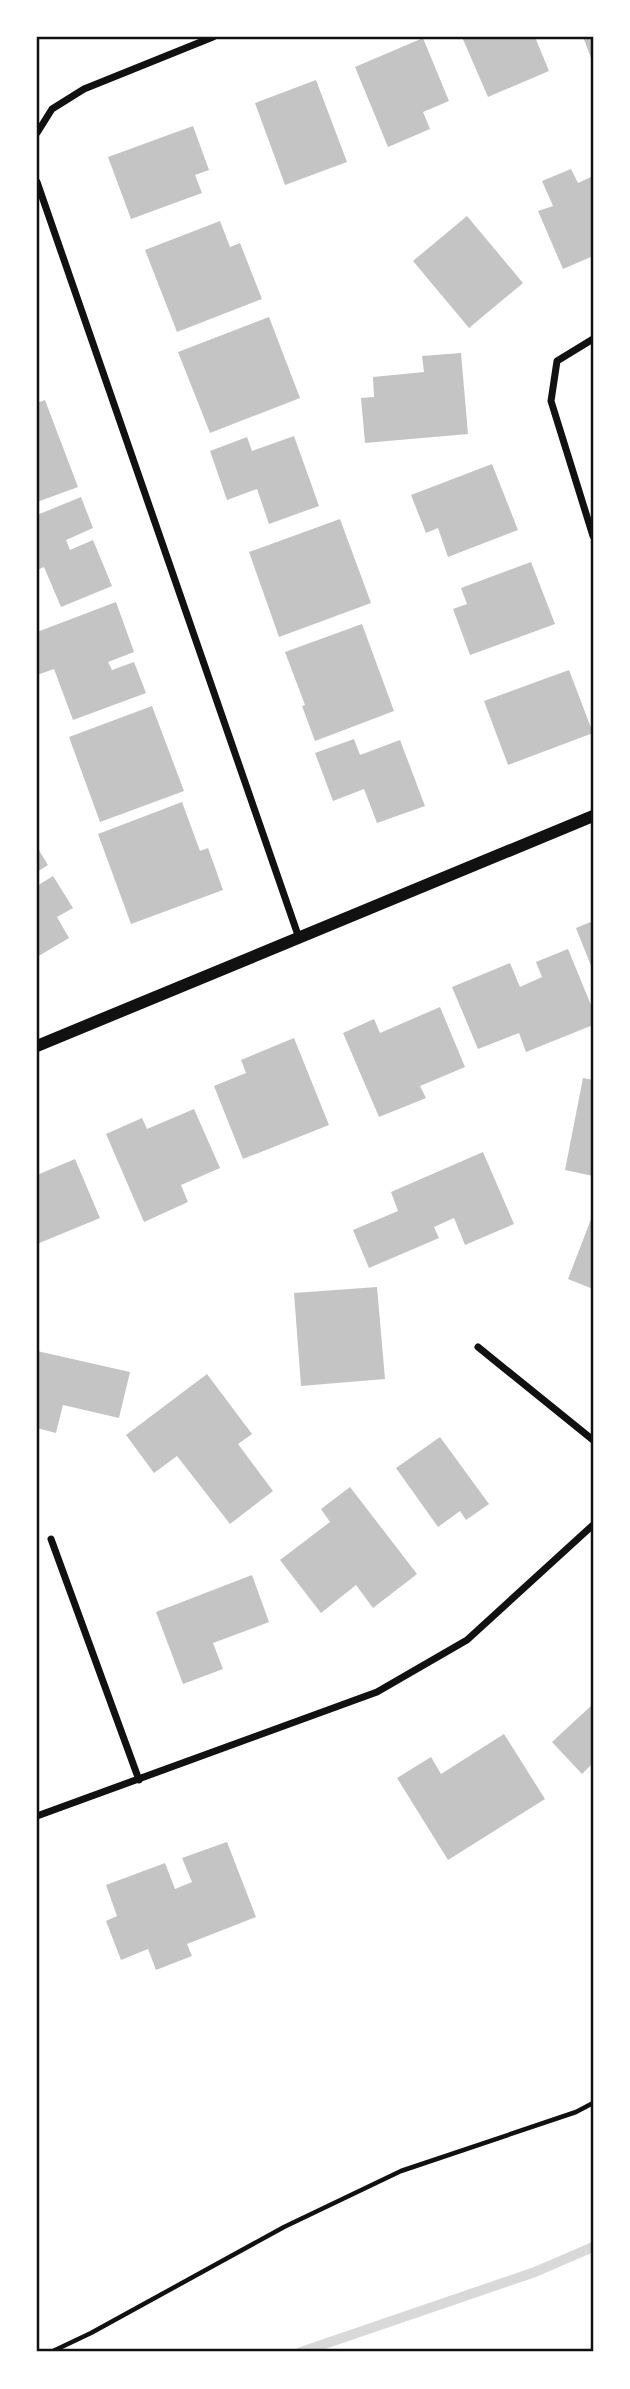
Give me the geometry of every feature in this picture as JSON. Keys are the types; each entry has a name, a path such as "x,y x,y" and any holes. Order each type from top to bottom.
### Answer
{"street":[{"path":"37,132 52,109 83,89 213,37"},
{"path":"37,182 299,937"},
{"path":"593,340 557,362 551,401 593,536"},
{"path":"37,1046 593,816"},
{"path":"478,1348 593,1440"},
{"path":"37,1816 377,1692 467,1640 593,1525"},
{"path":"51,1539 139,1780"}],"path":[{"path":"51,2352 91,2333 284,2227 401,2171 576,2112 593,2103"}],"building":[{"path":"462,37 535,37 549,71 488,97"},
{"path":"583,37 593,37 593,63"},
{"path":"423,38 449,101 423,112 430,129 388,147 355,67"},
{"path":"316,80 347,162 285,185 255,103"},
{"path":"193,126 209,170 195,175 202,193 131,219 108,157"},
{"path":"571,169 578,183 593,176 593,256 563,269 538,211 553,206 542,181"},
{"path":"467,216 523,283 469,328 413,261"},
{"path":"220,221 230,247 240,243 262,299 177,332 145,250"},
{"path":"269,317 300,398 210,433 178,352"},
{"path":"461,353 468,434 365,443 361,398 374,397 373,377 424,372 422,356"},
{"path":"45,400 78,487 37,502 37,403"},
{"path":"294,436 319,506 269,524 257,489 227,500 210,451 247,437 252,451"},
{"path":"492,464 518,530 448,557 438,528 426,533 411,495"},
{"path":"81,497 93,528 66,540 70,550 93,540 112,586 61,607 44,567 37,570 37,515"},
{"path":"340,519 371,603 279,637 249,552"},
{"path":"531,562 555,624 470,655 453,609 467,604 461,588"},
{"path":"116,602 134,652 108,662 112,670 134,662 146,693 73,720 54,669 37,675 37,632"},
{"path":"362,624 394,711 315,741 285,652"},
{"path":"569,670 593,733 508,765 484,701"},
{"path":"152,706 184,791 100,822 69,737"},
{"path":"354,739 360,755 400,740 425,806 377,823 364,789 333,801 315,753"},
{"path":"182,802 200,851 208,848 223,890 131,924 98,834"},
{"path":"37,847 48,865 37,872"},
{"path":"53,876 73,908 57,917 69,938 37,957 37,886"},
{"path":"593,921 593,971 576,928"},
{"path":"568,949 593,1010 593,1025 526,1052 519,1033 478,1049 452,987 510,963 520,987 542,977 536,962"},
{"path":"440,1007 465,1067 420,1086 426,1098 379,1117 343,1033 374,1019 380,1033"},
{"path":"294,1038 329,1125 243,1159 214,1086 246,1073 241,1060"},
{"path":"583,1078 593,1080 593,1176 565,1170"},
{"path":"194,1109 220,1168 181,1185 188,1202 144,1222 106,1134 142,1118 147,1129"},
{"path":"483,1152 514,1224 465,1245 454,1218 434,1227 439,1238 369,1268 353,1230 398,1211 391,1192"},
{"path":"75,1159 100,1218 37,1244 37,1175"},
{"path":"593,1214 593,1289 568,1279"},
{"path":"377,1287 385,1379 301,1386 294,1293"},
{"path":"37,1351 130,1372 119,1418 63,1405 56,1433 37,1428"},
{"path":"207,1374 252,1434 238,1444 273,1491 230,1524 177,1456 154,1473 126,1435"},
{"path":"440,1437 489,1504 466,1520 460,1511 438,1527 396,1468"},
{"path":"350,1487 417,1574 373,1608 356,1585 321,1613 280,1560 330,1522 321,1509"},
{"path":"252,1575 269,1622 213,1643 223,1669 183,1684 156,1612"},
{"path":"593,1704 593,1763 582,1774 552,1742"},
{"path":"504,1734 545,1799 448,1860 397,1778 431,1757 441,1774"},
{"path":"227,1842 256,1917 187,1944 192,1956 156,1970 148,1949 121,1960 106,1921 117,1916 106,1885 165,1863 175,1889 192,1882 182,1858"}],"waterway":[{"path":"301,2352 535,2272 593,2247"}]}
